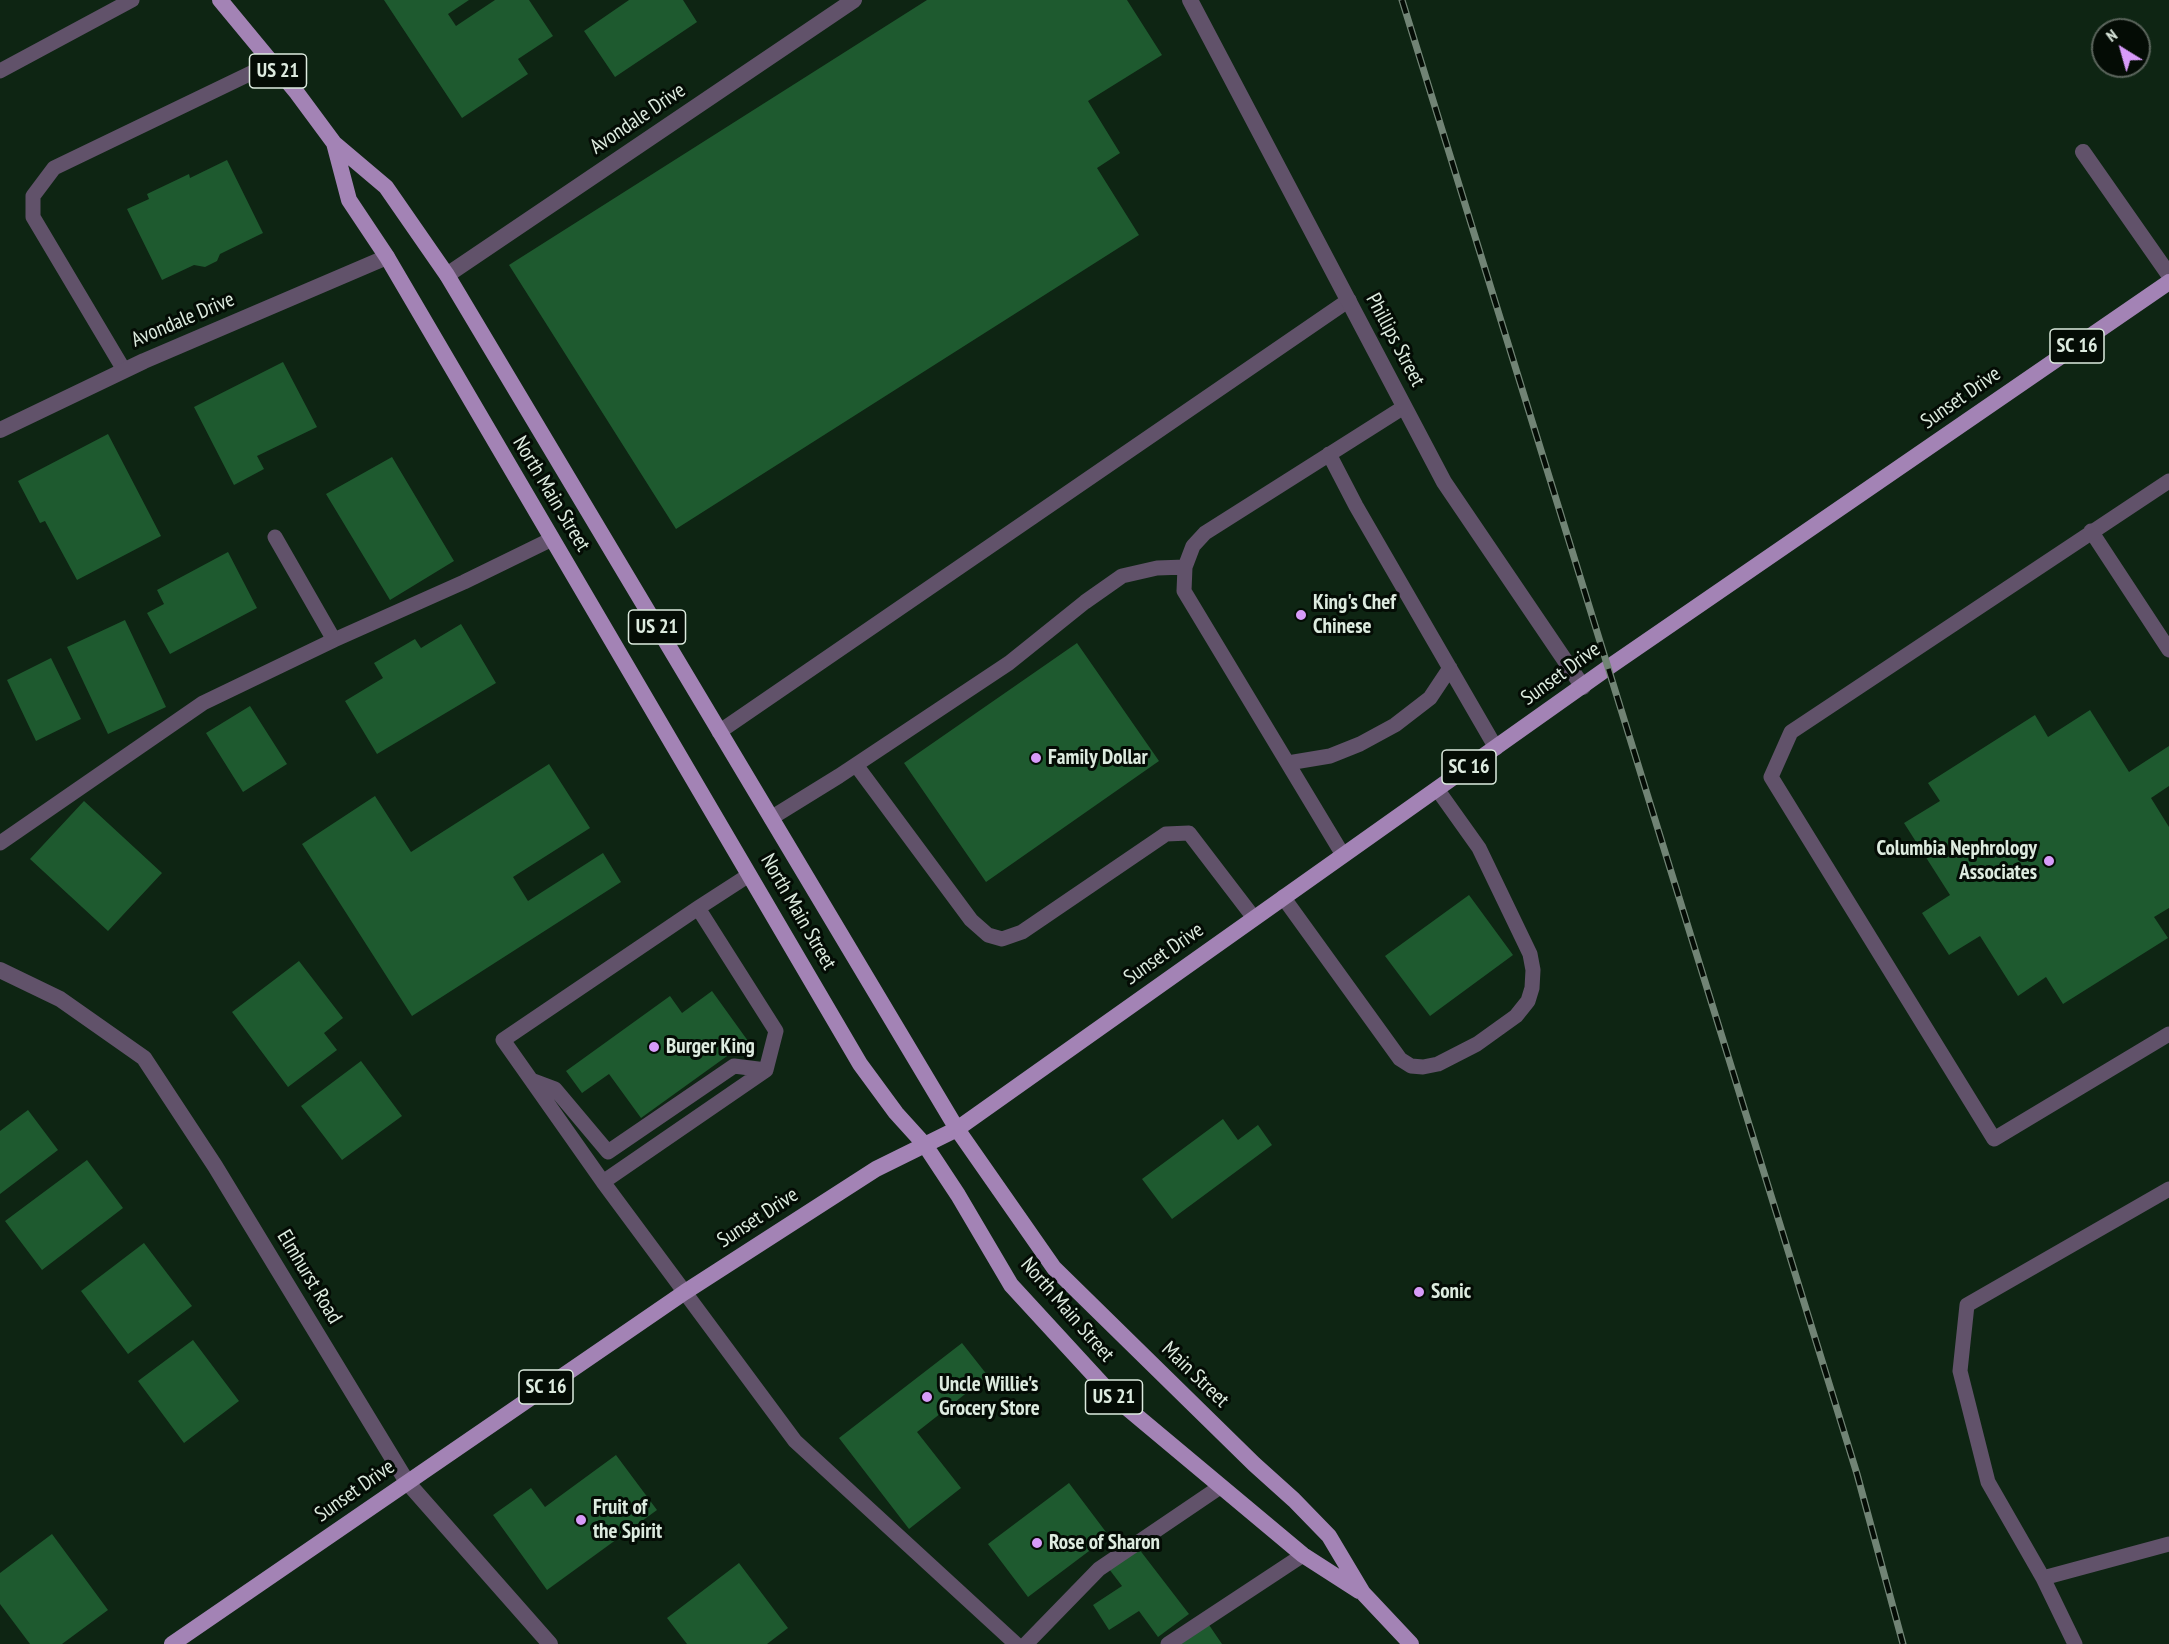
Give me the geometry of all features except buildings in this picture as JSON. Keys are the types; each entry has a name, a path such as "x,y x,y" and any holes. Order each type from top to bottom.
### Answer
{"main road":[{"name":"North Main Street","path":"220,0 334,143 386,187 447,275 957,1129"},
{"name":"North Main Street","path":"334,143 349,200 387,257 860,1064 896,1113 925,1145 958,1195 1011,1285 1114,1397 1303,1555 1363,1593"},
{"name":"Sunset Drive","path":"172,1644 685,1292 876,1169 957,1129 1437,789 2169,282"},
{"name":"Main Street","path":"957,1129 1054,1268 1329,1536 1363,1593 1411,1644"}],"street":[{"name":"Avondale Drive","path":"447,275 854,0"},
{"name":"Phillips Street","path":"1190,0 1444,482 1583,687"},
{"path":"2083,152 2169,275"},
{"name":"Avondale Drive","path":"0,430 124,370 387,257"},
{"name":"Elmhurst Road","path":"0,970 60,999 144,1058 215,1166 407,1482 550,1644"}],"lane":[{"path":"0,71 132,0"},
{"path":"124,370 33,217 33,196 54,168 272,63"},
{"path":"719,732 1348,300"},
{"path":"1343,855 1184,591 1185,567 1193,546 1204,533 1404,406"},
{"path":"1329,454 1356,506 1496,748"},
{"path":"2169,481 1791,732 1771,777 1994,1139 2169,1034"},
{"path":"2091,531 2169,650"},
{"path":"275,537 334,640"},
{"path":"0,843 203,703 552,539"},
{"path":"771,818 856,765 1009,663 1085,602 1122,576 1157,568 1185,567"},
{"path":"1288,764 1330,756 1360,744 1395,725 1430,698 1450,668"},
{"path":"856,765 971,920 988,935 1002,939 1022,932 1166,834 1189,833 1254,918"},
{"path":"1283,897 1391,1049 1411,1066 1423,1067 1438,1064 1458,1055 1516,1016 1528,1001 1532,988 1533,970 1530,954 1479,848 1437,789"},
{"path":"749,875 503,1040 603,1182 795,1442 1016,1644"},
{"path":"603,1182 766,1070 776,1031 698,908"},
{"path":"531,1080 555,1089 608,1152 734,1066 766,1070"},
{"path":"2075,1644 2043,1578 1988,1482 1960,1371 1967,1305 2169,1189"},
{"path":"1026,1644 1099,1569 1220,1486"},
{"path":"2043,1578 2169,1544"},
{"path":"1167,1644 1303,1555"}],"railway":[{"path":"1402,0 1857,1474 1903,1644"}],"place":[{"name":"King's Chef Chinese","path":"1301,615"},
{"name":"Family Dollar","path":"1036,758"},
{"name":"Columbia Nephrology Associates","path":"2049,861"},
{"name":"Burger King","path":"654,1047"},
{"name":"Sonic","path":"1419,1292"},
{"name":"Uncle Willie's Grocery Store","path":"927,1397"},
{"name":"Fruit of the Spirit","path":"581,1520"},
{"name":"Rose of Sharon","path":"1037,1543"}]}
